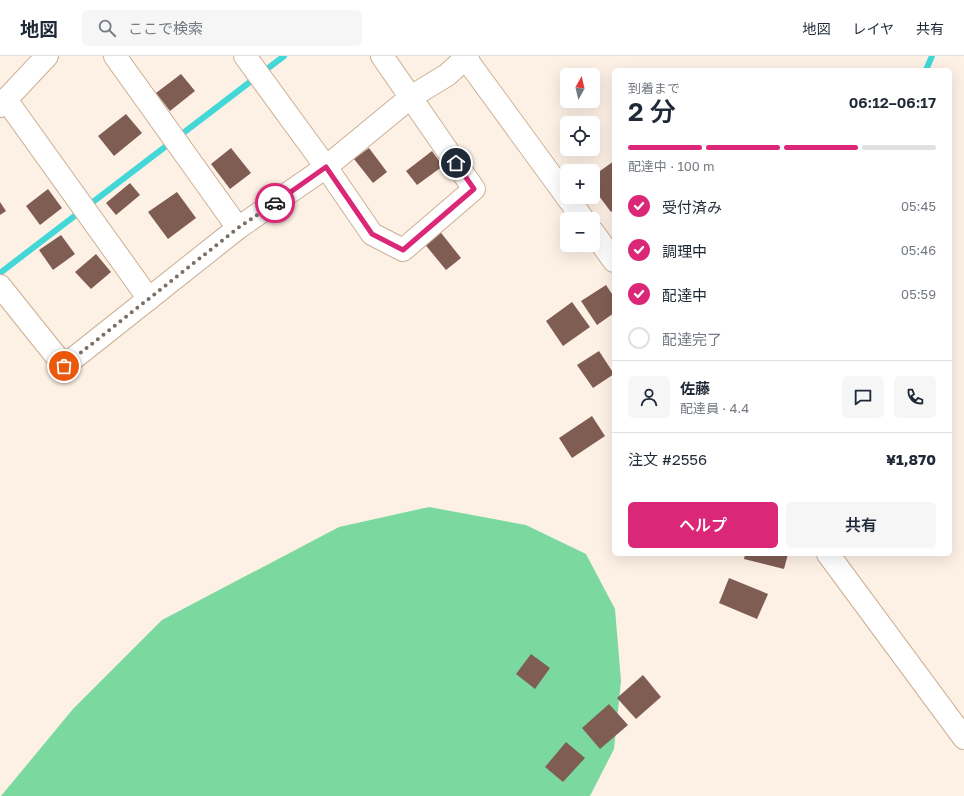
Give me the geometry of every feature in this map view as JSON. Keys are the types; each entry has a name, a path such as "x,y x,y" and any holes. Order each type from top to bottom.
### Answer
{"street":[{"path":"47,56 3,103 149,299"},
{"path":"115,56 238,228"},
{"path":"245,56 326,167 372,234 403,250 474,189 382,56"},
{"path":"0,286 64,366 238,228 326,167 411,97 447,75 466,57 560,187"},
{"path":"572,204 579,212"},
{"path":"600,242 612,258"},
{"path":"829,556 964,738"}],"green space":[{"path":"429,507 526,525 586,554 615,609 621,681 614,749 590,796 1,796 73,709 162,620 339,527"}],"building":[{"path":"181,74 195,91 170,111 156,93"},
{"path":"126,114 142,133 114,156 98,136"},
{"path":"231,148 251,173 230,189 211,164"},
{"path":"369,148 387,172 373,183 354,159"},
{"path":"432,151 443,166 417,185 406,171"},
{"path":"612,162 612,211 600,197 600,171"},
{"path":"130,183 140,195 116,215 106,203"},
{"path":"48,189 62,208 40,225 26,206"},
{"path":"177,192 196,218 168,239 148,212"},
{"path":"0,202 6,211 0,215"},
{"path":"438,229 461,258 446,270 423,242"},
{"path":"61,235 75,254 53,270 39,250"},
{"path":"96,254 111,272 91,289 75,272"},
{"path":"606,285 612,294 612,314 597,325 581,301"},
{"path":"572,302 590,327 563,346 546,321"},
{"path":"599,351 612,371 612,375 593,388 577,365"},
{"path":"592,416 605,436 572,458 559,438"},
{"path":"745,556 787,556 784,569 744,559"},
{"path":"729,578 768,594 757,619 719,603"},
{"path":"531,654 550,668 535,689 516,674"},
{"path":"643,675 661,697 636,719 617,698"},
{"path":"609,704 628,725 600,749 582,728"},
{"path":"566,742 585,758 563,782 545,767"}],"waterway":[{"path":"0,273 284,56"},
{"path":"927,68 932,56"}],"way so far":[{"path":"64,366 238,228 275,203"}],"route":[{"path":"275,203 326,167 372,234 403,250 474,189 456,163"}]}
